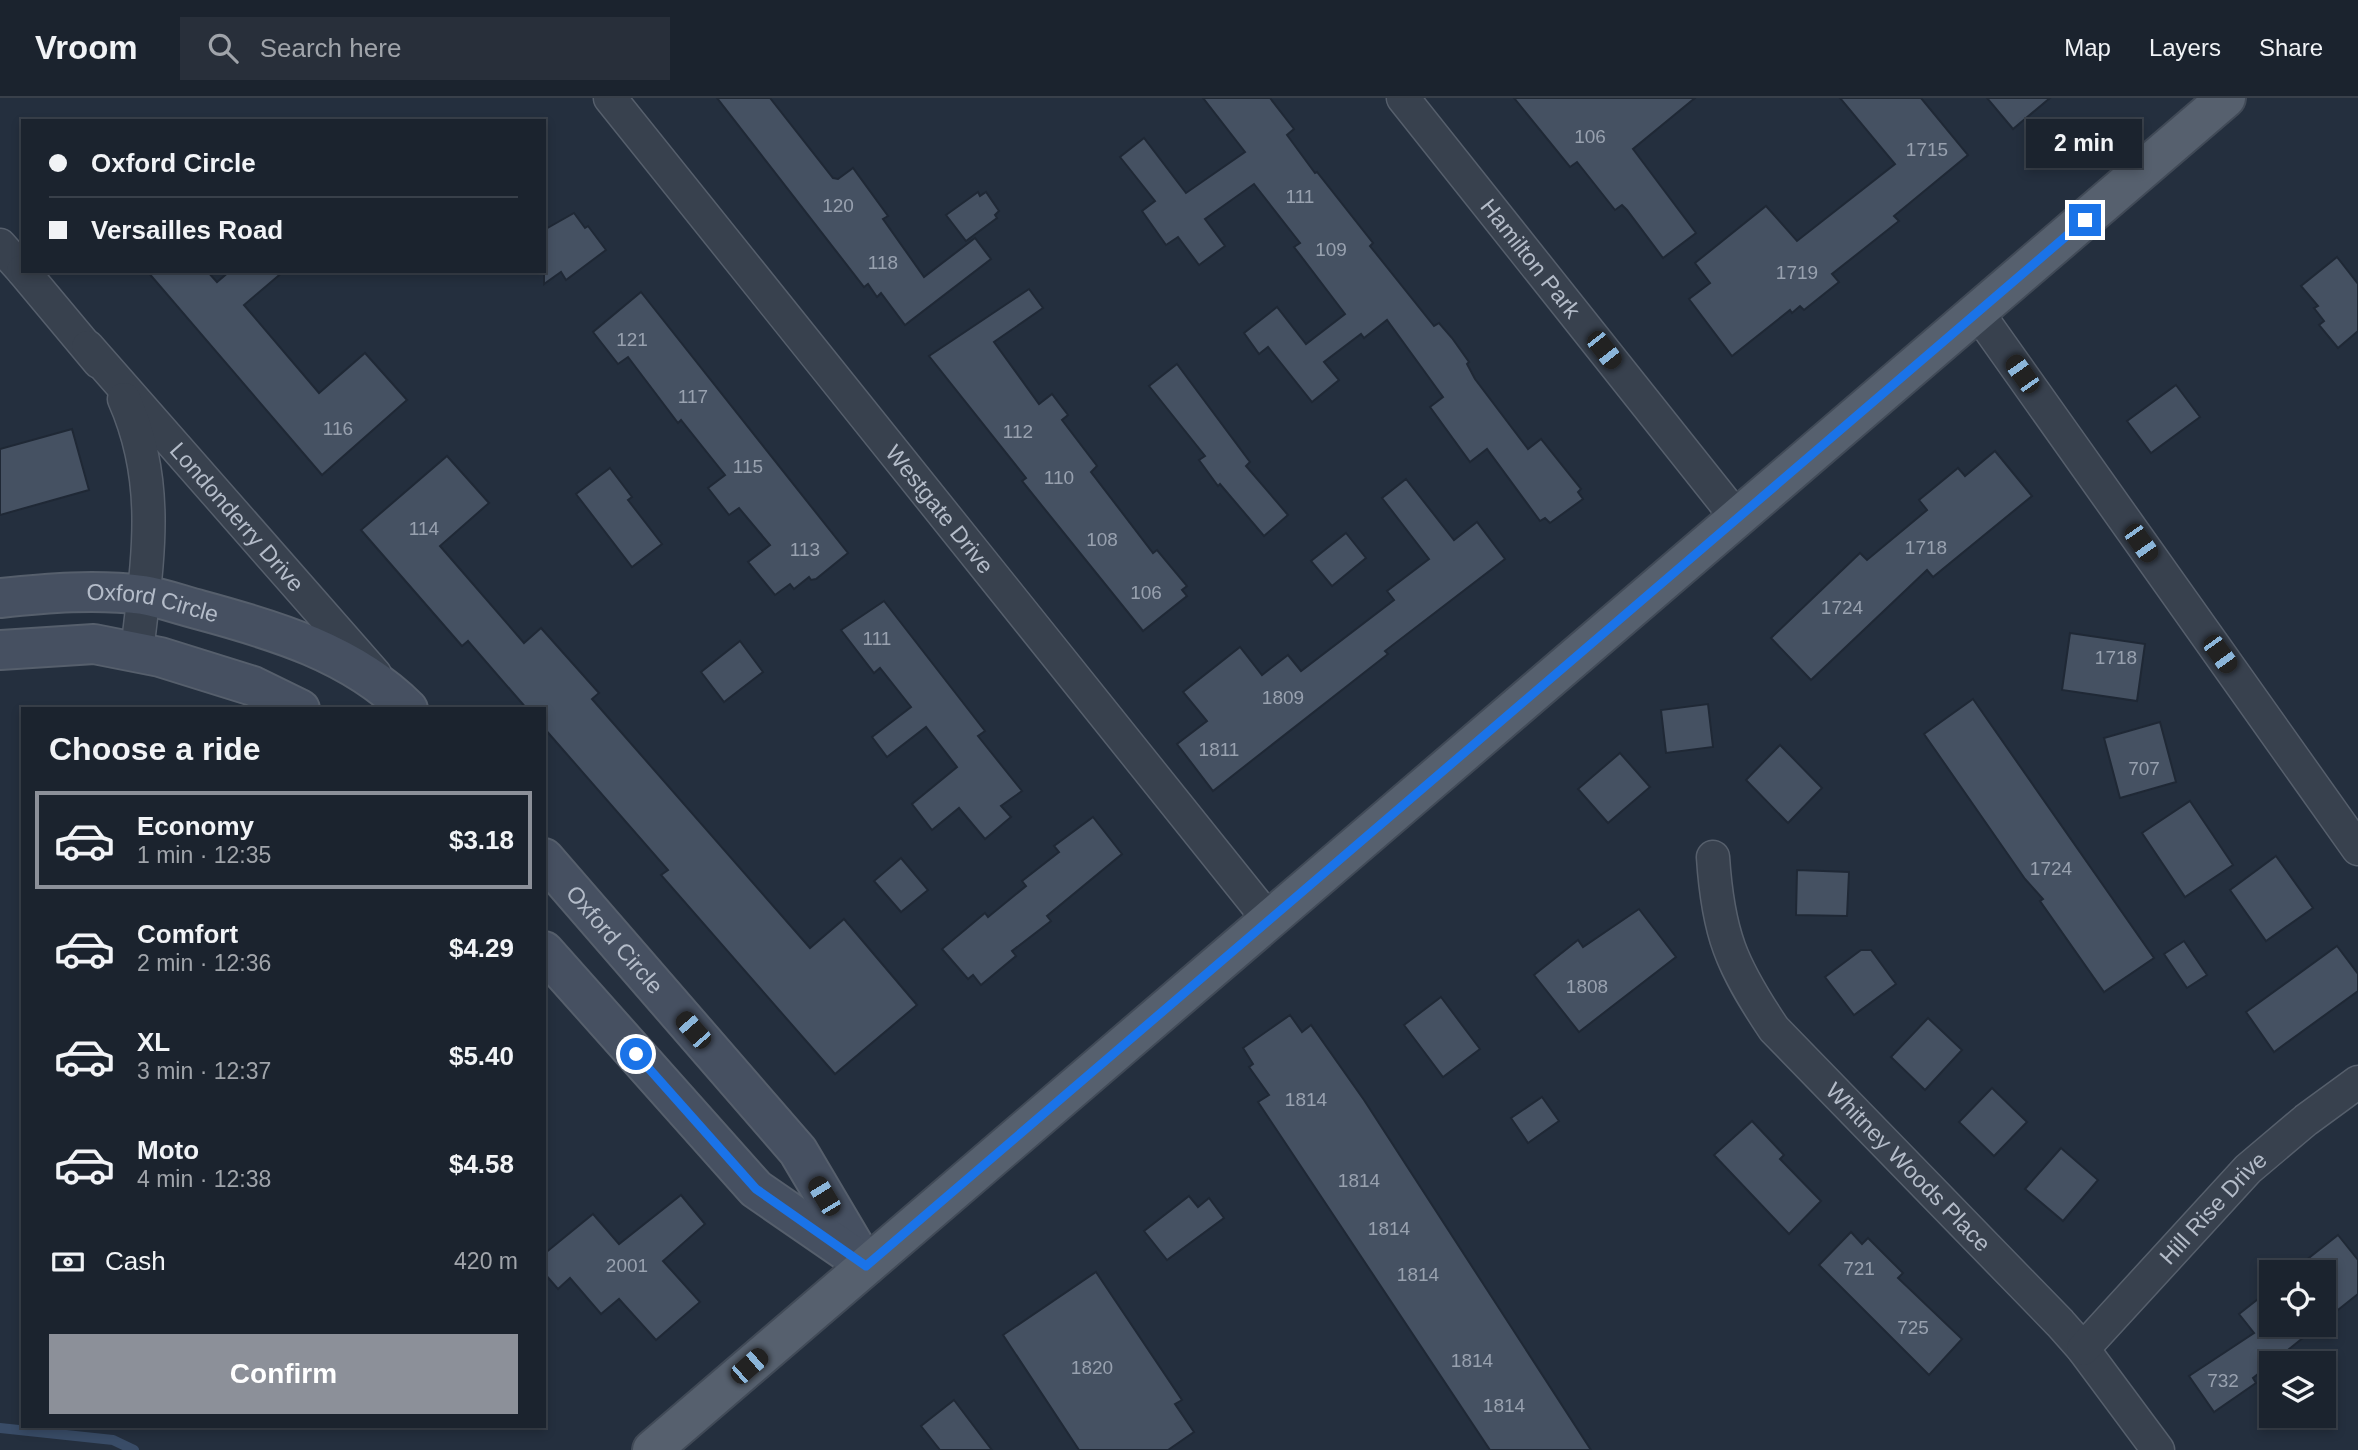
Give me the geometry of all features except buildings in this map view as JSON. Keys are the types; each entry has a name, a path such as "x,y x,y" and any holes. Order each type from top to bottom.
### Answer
{"main road":[{"path":"652,1450 2226,98"}],"street":[{"name":"Westgate Drive","path":"610,98 1269,920"},
{"name":"Hamilton Park","path":"1403,98 1737,518"},
{"name":"Londonderry Drive","path":"0,245 21,269"},
{"name":"Londonderry Drive","path":"25,273 398,698"},
{"path":"1978,313 2358,849"},
{"name":"Londonderry Drive","path":"88,346 122,396 138,433 147,475 151,528 137,652"},
{"name":"Oxford Circle","path":"0,598 55,592 144,595 250,624 325,651 398,698"},
{"path":"0,650 94,644 137,652 253,686 296,707"},
{"name":"Whitney Woods Place","path":"1713,857 1716,901 1726,942 1744,984 1774,1029 2083,1349 2158,1450"},
{"name":"Oxford Circle","path":"546,860 797,1151 866,1266"},
{"path":"546,953 756,1189 866,1266"},
{"name":"Hill Rise Drive","path":"2083,1349 2248,1170 2306,1120 2358,1082"}],"waterway":[{"path":"0,1428 113,1440 134,1450"}],"route":[{"path":"636,1054 756,1189 866,1266 2085,220"}]}
